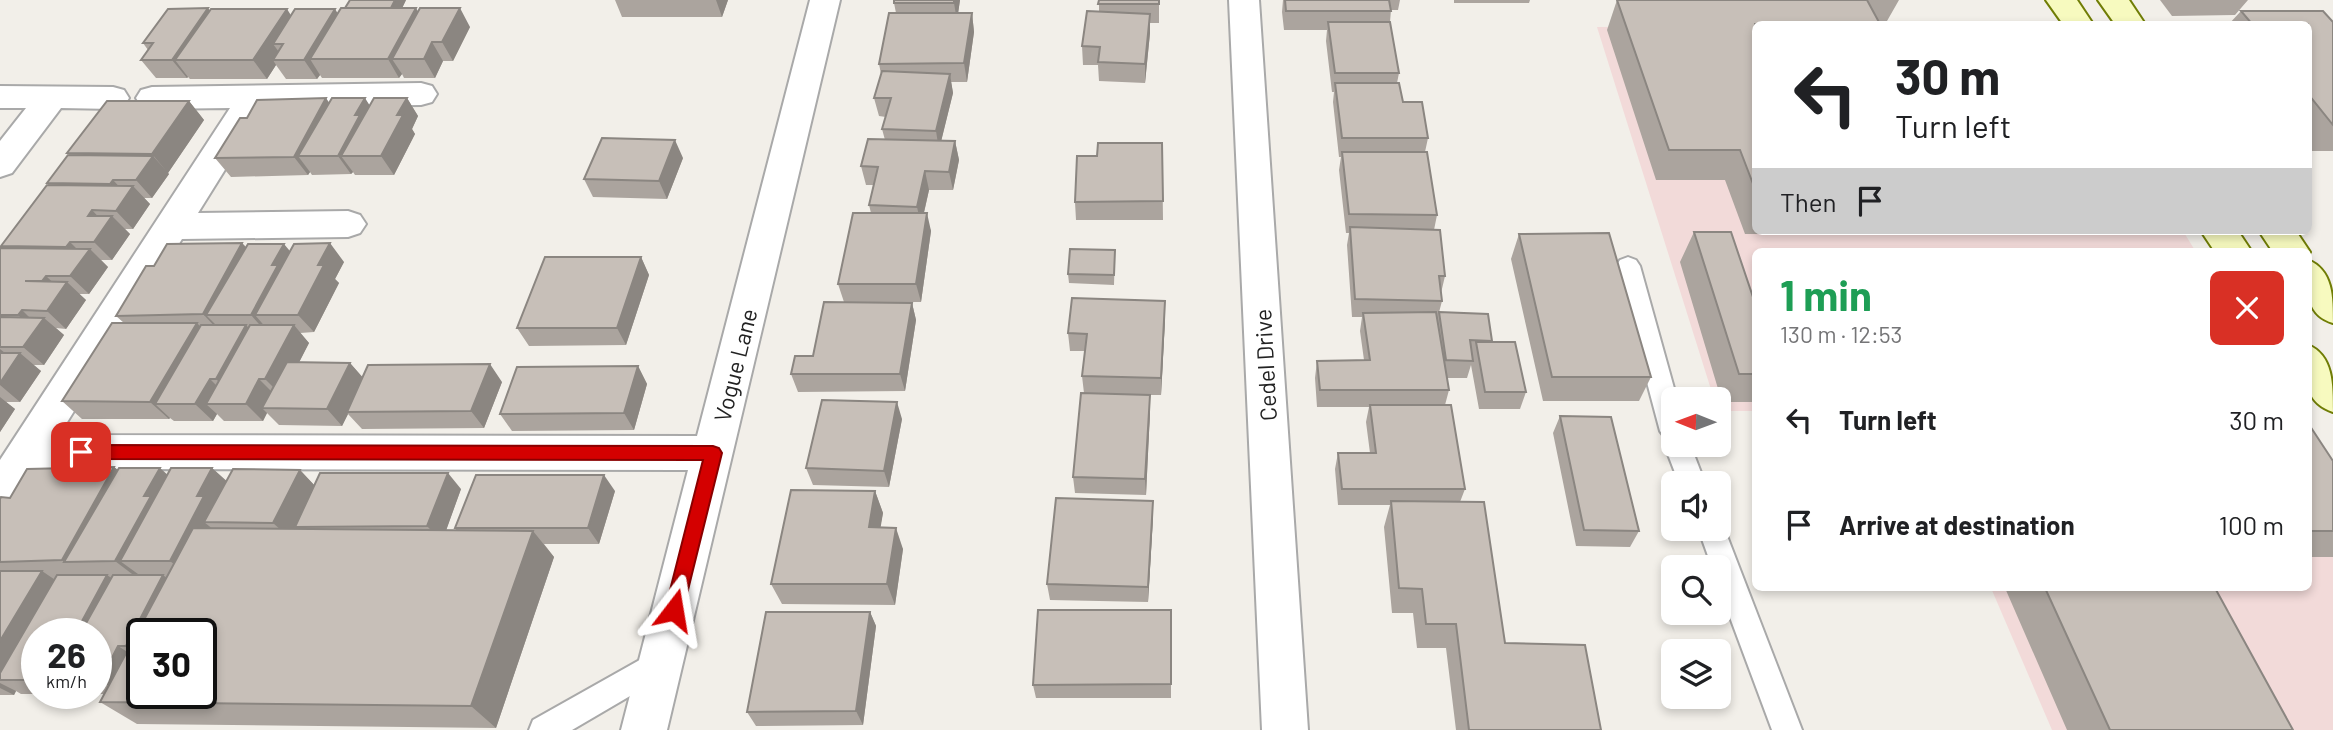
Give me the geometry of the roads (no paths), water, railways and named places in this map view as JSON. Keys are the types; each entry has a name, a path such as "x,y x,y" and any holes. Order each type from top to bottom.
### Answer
{"main road":[{"path":"2061,0 2076,21"},
{"path":"2113,0 2128,21"},
{"path":"2312,280 2333,309"},
{"path":"2312,366 2333,396"}],"street":[{"name":"Vogue Lane","path":"644,730 825,0"},
{"name":"Cedel Drive","path":"1244,0 1285,730"},
{"path":"152,98 421,94"},
{"path":"0,97 113,98"},
{"path":"0,165 52,97"},
{"path":"0,496 169,226 253,98"},
{"path":"169,226 348,224"},
{"path":"27,452 713,453"}],"lane":[{"path":"1628,267 1661,387"},
{"path":"1716,541 1787,730"},
{"path":"544,730 661,662"}]}
